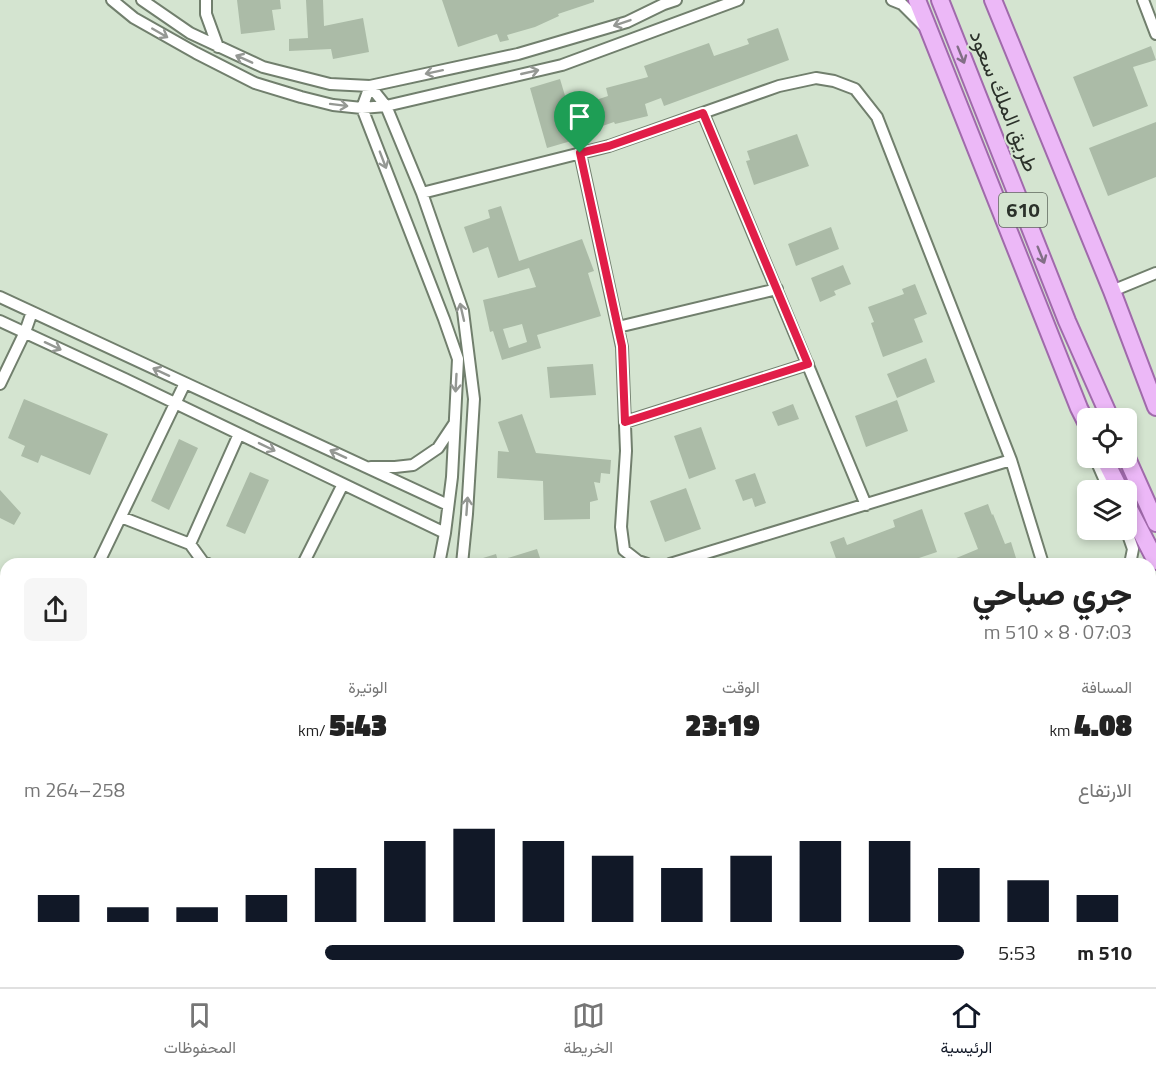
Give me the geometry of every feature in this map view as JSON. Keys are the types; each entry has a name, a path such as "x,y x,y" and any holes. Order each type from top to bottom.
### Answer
{"main road":[{"path":"917,0 1078,408"},
{"name":"طريق الملك سعود","path":"940,0 1067,321 1106,408"},
{"name":"طريق الملك سعود","path":"993,0 1112,291 1156,406"},
{"path":"1131,468 1156,523"},
{"path":"1137,524 1154,558"}],"street":[{"path":"112,0 135,18 176,42 255,83 301,98 362,108 386,106 562,65 738,0"},
{"path":"142,0 190,33 263,67 330,84 370,86 518,54 627,22 663,2 676,0"},
{"path":"206,0 206,14 218,47"},
{"path":"892,0 902,4 928,30"},
{"path":"1143,0 1156,34"},
{"path":"422,193 609,146 779,86 816,78 834,81 855,89 877,117 1011,460 1041,558"},
{"path":"370,86 362,108 458,359 452,477 440,558"},
{"path":"370,86 386,106 422,193 464,311 474,399 463,558"},
{"path":"703,113 866,505"},
{"path":"580,153 622,346 626,451 621,527 624,550 634,558"},
{"path":"1112,291 1156,273"},
{"path":"618,327 777,289"},
{"path":"3,301 32,312 448,505"},
{"path":"0,384 32,312"},
{"path":"0,321 445,533"},
{"path":"625,422 808,364"},
{"path":"101,558 185,383"},
{"path":"367,467 412,465 438,448 454,424"},
{"path":"189,544 239,434"},
{"path":"690,558 1011,460"},
{"path":"306,558 344,484"},
{"path":"121,517 189,544 200,558"},
{"path":"1130,540 1133,549 1131,558"}],"building":[{"path":"237,0 280,0 281,9 272,10 275,30 241,34"},
{"path":"306,0 323,0 324,26 363,18 369,52 333,59 331,49 289,51 289,39 308,38"},
{"path":"442,0 594,0 594,2 558,14 559,16 535,27 507,35 509,40 500,42 497,34 458,47"},
{"path":"778,28 789,60 664,106 661,98 645,104 648,116 615,124 614,122 576,135 578,139 547,148 530,88 560,79 569,109 608,96 606,88 648,77 644,66 709,43 714,56 749,44 747,39"},
{"path":"1151,46 1156,60 1133,67 1148,106 1093,127 1073,77"},
{"path":"1156,122 1156,177 1108,196 1089,148"},
{"path":"797,134 809,166 754,185 746,161 750,160 747,151"},
{"path":"501,206 519,261 582,239 594,271 588,273 601,316 537,335 541,348 502,360 493,331 490,332 483,300 536,287 529,268 498,278 488,247 473,253 464,227 490,218 488,210","holes":["522,324 527,342 509,348 503,329"]},
{"path":"831,227 839,249 796,266 788,244"},
{"path":"843,265 851,284 834,291 836,295 820,302 811,278"},
{"path":"915,284 927,314 914,319 923,342 883,357 868,307 904,294 902,289"},
{"path":"926,358 935,382 897,398 887,374"},
{"path":"593,364 596,395 550,398 547,367"},
{"path":"24,399 108,434 90,475 41,455 38,463 21,456 25,446 8,438"},
{"path":"897,400 908,431 866,447 855,416"},
{"path":"793,404 799,419 778,426 772,412"},
{"path":"522,414 536,453 611,460 610,474 601,473 600,483 594,482 598,500 590,502 590,519 544,520 543,481 497,478 498,451 509,452 498,422"},
{"path":"701,427 716,469 689,479 674,436"},
{"path":"179,439 198,448 169,510 151,501"},
{"path":"250,472 269,480 245,534 226,526"},
{"path":"755,473 766,503 755,507 752,498 743,501 735,480"},
{"path":"686,488 701,529 665,542 650,501"},
{"path":"0,490 21,513 14,525 0,518"},
{"path":"988,504 1005,544 1011,542 1016,558 956,558 978,549 964,513"},
{"path":"922,509 937,552 919,558 836,558 830,542 844,537 847,545 895,527 893,520"},
{"path":"537,549 540,558 508,558"},
{"path":"496,554 497,558 483,558"}],"route":[{"path":"703,113 808,364 625,422 622,346 580,153 609,146 703,113"}]}
